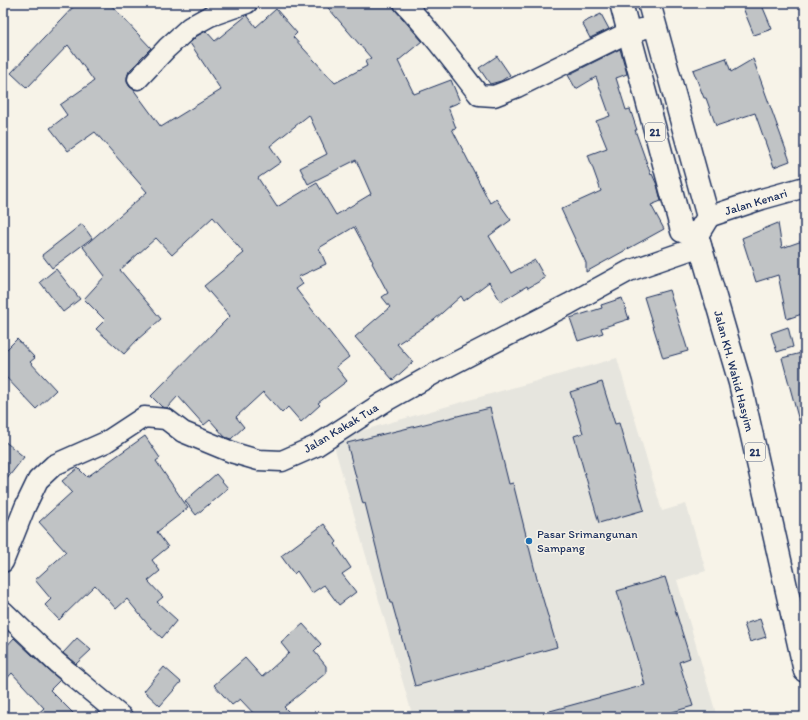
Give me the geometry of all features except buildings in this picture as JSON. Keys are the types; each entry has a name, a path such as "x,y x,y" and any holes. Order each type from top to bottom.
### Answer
{"highway":[{"name":"21","path":"621,3 674,206 682,231 702,233"},
{"name":"Jalan KH. Wahid Hasyim","path":"649,3 702,233 740,383 805,671"}],"street":[{"path":"138,79 167,48 190,27 210,16 247,3"},
{"path":"404,3 421,21 479,95 494,96 516,87 629,32 655,26"},
{"name":"Jalan Kenari","path":"702,233 805,187"},
{"name":"Jalan Kakak Tua","path":"3,562 25,507 38,480 54,465 106,442 144,417 166,419 183,432 234,454 258,460 282,461 316,446 384,402 439,371 702,233"},
{"path":"3,611 56,662 122,717"}],"shaded area":[{"name":"Pasar Srimangunan Sampang","path":"617,358 662,511 686,504 706,571 677,580 717,717 413,717 332,439"}],"place":[{"name":"Pasar Srimangunan Sampang","path":"529,541"}]}
